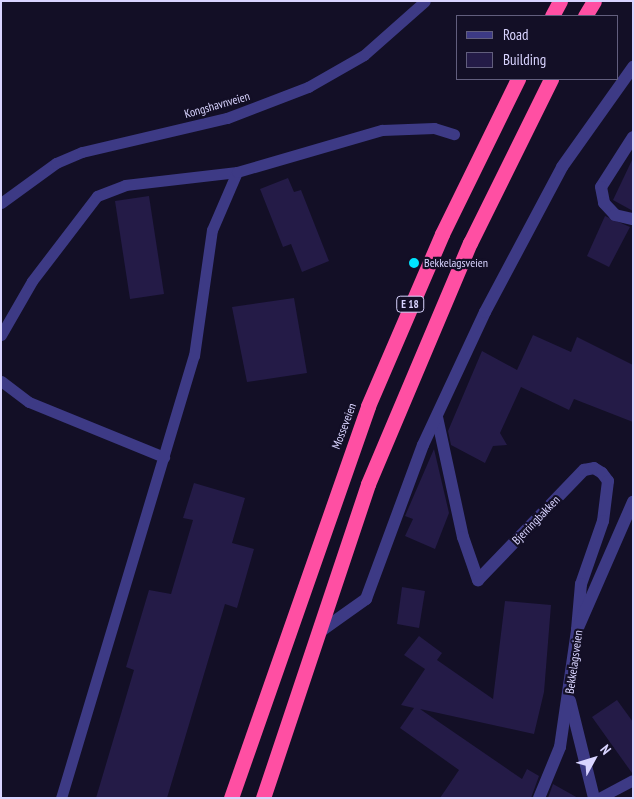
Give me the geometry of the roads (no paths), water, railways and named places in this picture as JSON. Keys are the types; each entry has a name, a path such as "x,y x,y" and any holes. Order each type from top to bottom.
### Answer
{"highway":[{"path":"553,15 560,1"},
{"path":"586,15 594,1"},
{"name":"Mosseveien","path":"231,798 368,406 442,234 518,80"},
{"name":"E 18","path":"263,798 368,484 425,343 551,80"}],"street":[{"path":"318,633 366,599 437,417 544,198 633,68"},
{"path":"633,137 601,187 604,203 615,215 633,219"},
{"name":"Bjerringbakken","path":"437,417 463,537 478,580 584,470 594,468 602,472 608,482 603,521 581,584 577,630"},
{"name":"Bekkelagsveien","path":"539,798 560,747 569,698 577,630 633,502"},
{"path":"569,698 594,798"}],"lane":[{"name":"Kongshavnveien","path":"1,203 56,163 82,152 227,118 308,87 364,55 425,1"},
{"path":"1,335 32,281 97,196 125,185 237,172 382,130 434,128 454,134"},
{"path":"61,798 194,356 212,230 237,172"},
{"path":"1,381 29,402 164,457"},
{"path":"599,798 633,780"}],"place":[{"name":"Bekkelagsveien","path":"414,263"}]}
